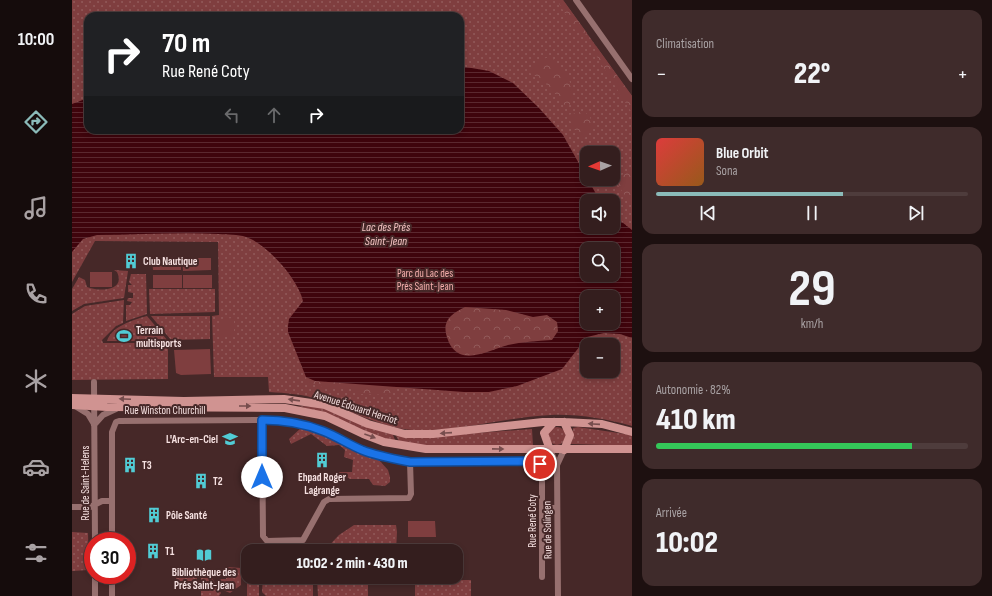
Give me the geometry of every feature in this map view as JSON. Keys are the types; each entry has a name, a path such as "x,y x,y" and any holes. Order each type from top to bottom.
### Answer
{"main road":[{"name":"Avenue Édouard Herriot","path":"72,398 122,407 270,406 304,410 325,416 384,442 426,449 632,449"},
{"name":"Avenue Édouard Herriot","path":"72,405 94,402 284,399 325,405 368,424 405,434 455,432 554,422 602,424 632,432"},
{"path":"550,450 544,433 554,422"},
{"path":"564,422 570,435 564,450"}],"street":[{"path":"576,0 632,79"},
{"name":"Rue de Saint-Helens","path":"94,382 95,532"},
{"path":"72,405 88,414 94,425"},
{"path":"269,420 270,406"},
{"name":"Avenue Édouard Herriot","path":"94,425 103,415 122,407"},
{"path":"262,420 263,536 267,541 304,540 326,500 409,498 411,494 410,462"},
{"name":"Rue René Coty","path":"262,420 291,422 310,427 324,431 362,450 410,462 538,462 542,468 542,577"},
{"name":"Rue Winston Churchill","path":"112,532 112,432 116,422 262,420"},
{"name":"Rue de Solingen","path":"550,450 557,465 558,596"},
{"name":"Rue de Solingen","path":"557,465 564,450"},
{"path":"72,507 90,507 102,501 112,501"},
{"path":"542,508 557,508"},
{"path":"95,584 95,596"},
{"path":"112,584 112,596"}],"green space":[{"name":"Lac des Prés Saint-Jean","path":"72,0 563,0 632,96 632,426 612,421 572,415 551,415 516,418 447,429 401,429 377,422 307,396 269,392 268,377 214,377 212,316 219,315 218,242 95,241 72,282"},
{"path":"557,0 563,0 587,33 584,36 574,29"},
{"path":"596,46 632,96 632,113 598,59 595,52"},
{"path":"551,57 568,77 572,88 573,102 566,107 545,83 530,73 535,64"},
{"path":"584,111 590,117 593,128 583,140 573,128 568,115"},
{"path":"624,173 632,173 632,206 619,186 620,186 620,178"},
{"path":"181,257 181,270 153,270 152,258"},
{"path":"182,258 211,258 211,270 183,271"},
{"path":"114,270 128,271 124,298 84,304 72,311 72,289 79,277 85,280 87,287 92,289 110,288 118,283 119,278 117,272"},
{"path":"90,272 112,272 112,287 90,287"},
{"path":"131,274 146,274 147,314 126,321 126,305 130,305 132,302 127,301 128,298 133,298 133,293 128,292 128,285 132,285 129,282"},
{"path":"153,275 182,275 182,288 153,288"},
{"path":"183,275 212,275 212,288 183,288"},
{"path":"149,289 215,289 215,312 150,314"},
{"path":"124,300 123,323 116,326 102,340 103,343 142,343 141,341 107,341 113,331 124,324 147,316 168,341 168,379 72,380 72,314 85,306"},
{"path":"466,307 506,310 533,317 547,315 557,322 558,331 552,340 503,346 474,355 462,354 457,352 450,345 446,326 448,319 452,315"},
{"path":"151,316 210,316 210,339 171,340"},
{"path":"234,318 234,337 221,337 221,319"},
{"path":"210,349 211,374 181,375 176,373 174,350"},
{"path":"306,377 315,381 394,386 392,395 359,394 351,389 330,389 307,383"},
{"path":"298,406 322,407 392,432 395,440 385,440 323,413"},
{"path":"302,427 336,440 379,460 388,470 390,482 385,486 373,485 369,479 350,479 338,472 352,472 353,460 344,457 345,450 339,445 327,446 311,434 291,444 289,439"},
{"path":"557,427 561,428 565,432 565,440 561,444 557,445 553,444 549,440 548,436 549,432 553,428"},
{"path":"578,427 632,435 632,446 571,444 573,428"},
{"path":"532,429 533,446 427,446 400,443 396,436 448,435"},
{"path":"408,521 435,521 436,537 408,537"},
{"path":"354,525 396,525 397,532 396,544 331,544 339,535"},
{"path":"72,532 84,533 84,570 72,571"},
{"path":"227,567 241,568 241,585 230,593 223,590 218,581 218,579 226,579"},
{"path":"176,572 197,573 197,581 176,581"},
{"path":"201,578 212,578 221,593 219,596 201,596"},
{"path":"463,580 471,580 471,596 415,596 415,584 463,584"},
{"path":"247,584 259,584 259,596 247,596"},
{"path":"263,584 313,585 313,596 266,596 262,592"},
{"path":"317,584 368,584 368,596 318,596"}],"water":[{"name":"Lac des Prés Saint-Jean","path":"464,67 489,71 513,83 539,108 563,135 580,165 580,186 592,186 596,194 580,194 580,234 620,234 620,221 632,230 632,338 620,334 604,333 586,338 580,338 580,346 562,369 517,386 489,392 464,392 315,381 306,377 288,332 289,319 303,301 300,292 280,263 263,247 254,241 243,236 204,233 97,235 83,239 72,252 72,104 84,100 84,134 464,134","holes":["465,307 506,310 533,317 547,315 557,322 558,331 552,340 513,344 472,356 460,354 452,348 445,328 448,320 455,313"]}],"place":[{"name":"Club Nautique","path":"131,261"},
{"name":"Terrain multisports","path":"124,336"},
{"name":"L'Arc-en-Ciel","path":"230,439"},
{"name":"Ehpad Roger Lagrange","path":"322,460"},
{"name":"T3","path":"130,465"},
{"name":"T2","path":"201,481"},
{"name":"Pôle Santé","path":"154,515"},
{"name":"T1","path":"153,551"},
{"name":"Bibliothèque des Prés Saint-Jean","path":"204,555"}],"route":[{"path":"262,477 262,420 282,420 310,427 324,431 362,450 410,462 535,461 540,464"}],"park label":[{"name":"Parc du Lac des Prés Saint-Jean","path":"425,279"}]}
